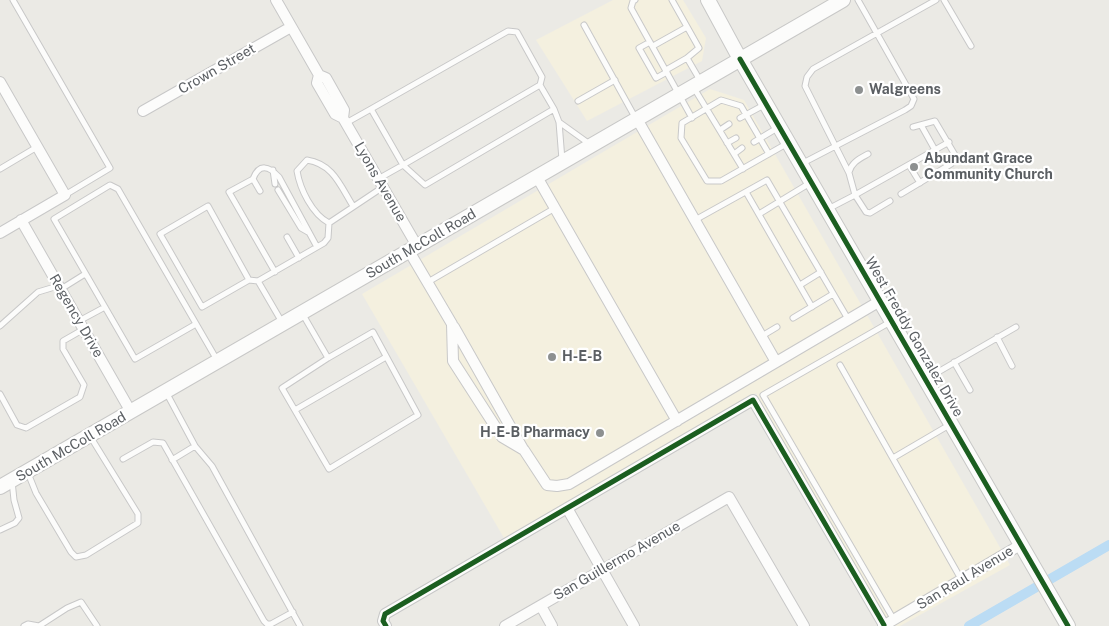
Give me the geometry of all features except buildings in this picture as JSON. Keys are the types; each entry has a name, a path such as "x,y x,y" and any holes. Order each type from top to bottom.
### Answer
{"main road":[{"name":"West Freddy Gonzalez Drive","path":"708,0 779,127 1068,626"},
{"name":"South McColl Road","path":"6,484 843,0"}],"street":[{"name":"Lyons Avenue","path":"276,0 319,76 326,78 344,110 344,121 380,183 413,249 427,282 524,450 546,484 557,486 569,484 676,421"},
{"name":"Crown Street","path":"143,111 291,27"},
{"path":"0,82 65,195 0,233"},
{"path":"637,119 776,362"},
{"path":"537,177 676,421 880,301"},
{"name":"Regency Drive","path":"21,220 131,412"},
{"path":"452,324 453,361 502,437 524,450"},
{"path":"386,626 383,621 385,614 758,398 887,624"},
{"name":"San Guillermo Avenue","path":"506,626 729,497 804,626"},
{"path":"567,508 634,626"},
{"name":"San Raul Avenue","path":"887,624 1022,544"},
{"path":"540,606 552,626"}],"lane":[{"path":"13,0 110,168 65,195"},
{"path":"635,0 633,1 632,8 692,118"},
{"path":"672,0 699,48 656,78 639,48 652,44 687,27"},
{"path":"801,164 905,110 911,106 914,99 858,0"},
{"path":"890,201 870,213 866,212 855,195 849,173 805,86 807,76 813,69 936,0"},
{"path":"944,0 971,46"},
{"path":"584,24 637,119"},
{"path":"344,121 371,109 508,31 517,32 542,77 540,85 559,122 562,162"},
{"path":"687,58 707,108 743,169"},
{"path":"578,101 615,80"},
{"path":"329,222 353,206 403,165 540,85"},
{"path":"769,154 741,106 722,100 682,123 681,138 707,181 721,181 743,169 769,154 789,142"},
{"path":"740,118 766,103"},
{"path":"371,109 403,165 425,185 554,109"},
{"path":"901,194 951,164 955,155 935,121 913,127"},
{"path":"559,122 592,146"},
{"path":"720,130 729,124"},
{"path":"921,125 935,150"},
{"path":"754,142 779,127"},
{"path":"748,131 753,128"},
{"path":"727,142 736,138"},
{"path":"828,210 949,142"},
{"path":"0,169 37,146"},
{"path":"734,154 742,148"},
{"path":"849,173 851,166 868,154"},
{"path":"329,222 316,212 298,179 296,171 307,160 318,162 333,174 353,206"},
{"path":"909,165 920,183"},
{"path":"275,272 229,192 254,179 256,173 262,168 268,167 279,176 317,247"},
{"path":"273,170 275,184"},
{"path":"254,179 260,191"},
{"path":"695,221 767,180 791,226 821,272 848,320"},
{"path":"759,214 812,182"},
{"path":"196,324 135,359 54,219 110,185 118,189 218,361"},
{"path":"278,190 301,228 310,233"},
{"path":"746,192 812,307"},
{"path":"249,280 208,206 160,234 202,307 249,280 258,282 324,243 328,238 329,222"},
{"path":"427,282 555,208"},
{"path":"772,237 779,233"},
{"path":"286,237 299,258"},
{"path":"778,248 785,244"},
{"path":"784,258 791,254"},
{"path":"800,285 821,272"},
{"path":"0,326 38,292 60,287 86,274"},
{"path":"258,282 283,324"},
{"path":"793,318 833,294"},
{"path":"0,394 17,425 26,428 80,398 84,385 63,349 62,341 105,307"},
{"path":"302,313 328,358"},
{"path":"758,398 892,321"},
{"path":"926,379 1016,327"},
{"path":"762,336 777,328"},
{"path":"373,332 386,357 418,415 329,469 282,388 373,332"},
{"path":"997,337 1012,366"},
{"path":"295,410 386,357"},
{"path":"954,362 970,390"},
{"path":"840,365 962,580"},
{"path":"166,392 195,446 212,466 300,626"},
{"path":"892,458 952,424"},
{"path":"28,471 36,493 71,552 76,557 86,555 138,523 138,514 90,436"},
{"path":"123,459 153,442 163,443 264,621 267,624 271,624 292,612"},
{"path":"172,460 195,446"},
{"path":"0,530 15,523 19,518 14,500 6,484"},
{"path":"24,626 28,624 39,626 67,608 81,602 97,626"}],"shaded area":[{"path":"613,0 683,0 706,38 702,61 587,121 536,40"},
{"path":"710,89 744,100 1010,565 900,626 890,626 756,393 504,538 362,294"}],"waterway":[{"path":"969,626 1109,545"}],"cycle path":[{"path":"740,59 1068,626"},
{"path":"386,626 383,621 385,614 753,400 884,625"}],"place":[{"name":"Walgreens","path":"859,90"},
{"name":"Abundant Grace Community Church","path":"914,167"},
{"name":"H-E-B","path":"552,357"},
{"name":"H-E-B Pharmacy","path":"600,433"}]}
